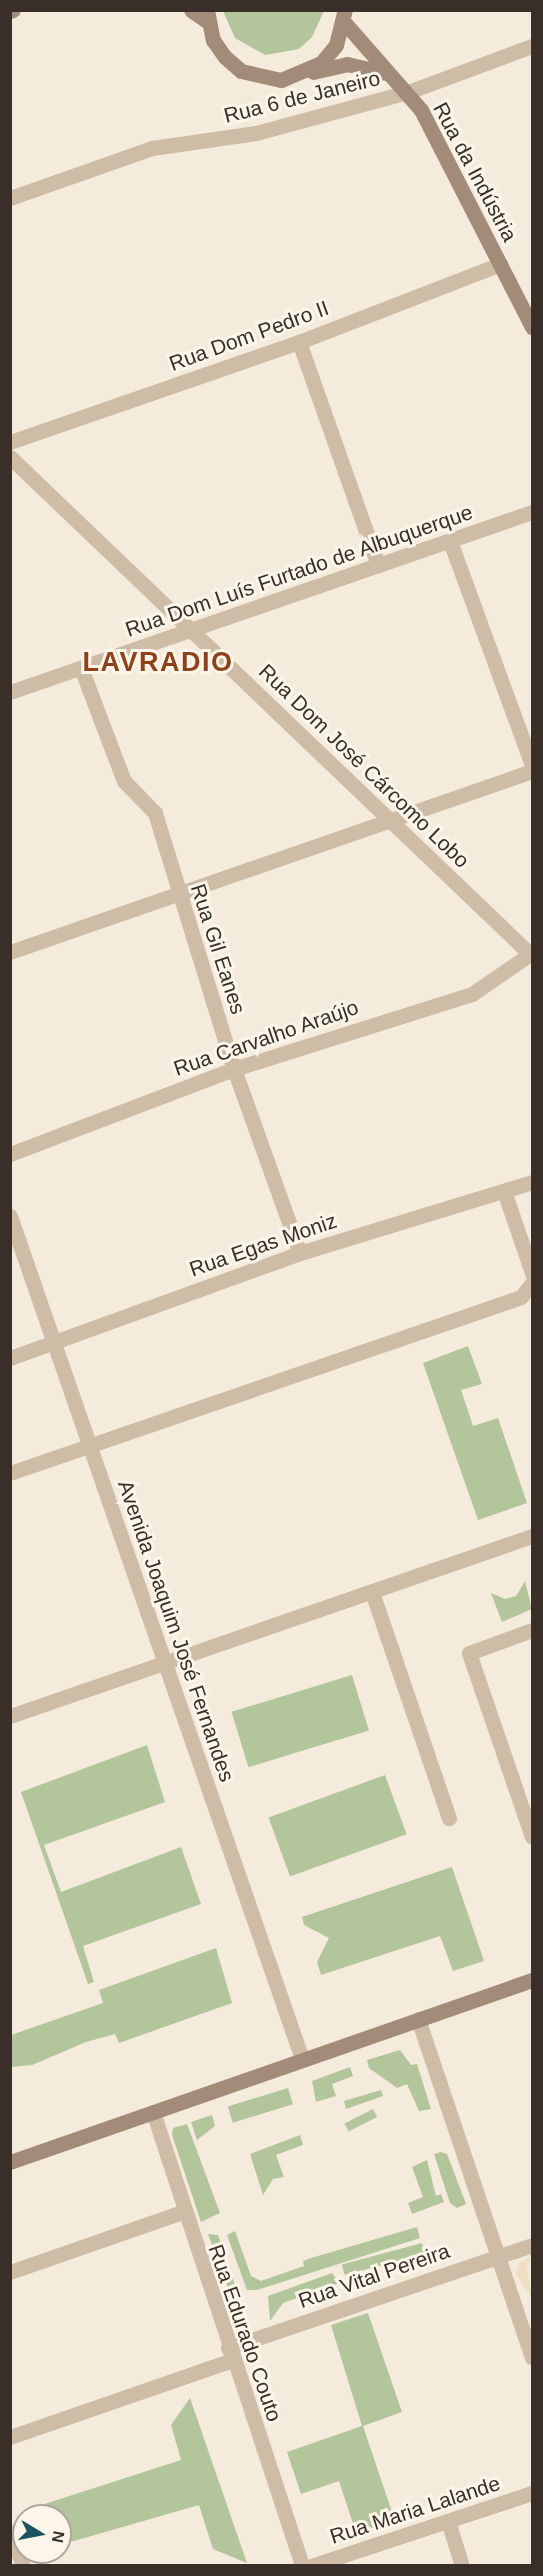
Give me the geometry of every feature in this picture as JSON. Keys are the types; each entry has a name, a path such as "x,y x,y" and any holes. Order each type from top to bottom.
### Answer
{"street":[{"path":"191,10 207,16 213,40 241,70 270,79 301,75 347,64 389,74"},
{"path":"301,75 321,63 345,14"},
{"name":"Rua da Indústria","path":"345,14 389,74 408,92 532,327"},
{"name":"Rua 6 de Janeiro","path":"10,198 152,148 256,133 408,92 532,46"},
{"name":"Rua Dom Pedro II","path":"10,442 299,342 500,264"},
{"path":"299,342 378,565"},
{"name":"Rua Dom José Cárcomo Lobo","path":"10,458 192,629 531,955"},
{"name":"Rua Dom Luís Furtado de Albuquerque","path":"10,692 532,512"},
{"path":"450,541 532,765"},
{"name":"Rua Gil Eanes","path":"81,668 124,781 154,813 234,1069 300,1253"},
{"path":"10,952 178,895 386,818 532,771"},
{"name":"Rua Carvalho Araújo","path":"10,1154 234,1069 472,994 531,955"},
{"name":"Rua Egas Moniz","path":"10,1358 300,1253 532,1182"},
{"path":"504,1191 532,1273"},
{"name":"Avenida Joaquim José Fernandes","path":"10,1216 302,2059"},
{"path":"10,1473 515,1299 529,1293 532,1283"},
{"path":"10,1716 532,1539"},
{"path":"372,1592 449,1818"},
{"path":"532,1630 469,1653 532,1837"},
{"path":"10,2162 532,1980"},
{"path":"418,2019 532,2357"},
{"name":"Rua Edurado Couto","path":"153,2112 182,2212 302,2565"},
{"path":"10,2272 182,2212"},
{"name":"Rua Vital Pereira","path":"10,2437 230,2354 532,2245"},
{"name":"Rua Maria Lalande","path":"311,2565 532,2493"},
{"path":"448,2521 462,2565"},
{"path":"10,2532 23,2565"}],"green space":[{"path":"223,10 324,11 312,37 299,49 265,55 235,38"},
{"path":"468,1346 482,1384 461,1390 473,1426 498,1418 527,1503 478,1520 423,1363"},
{"path":"525,1581 532,1609 502,1622 491,1593 505,1599 516,1596"},
{"path":"352,1675 369,1730 248,1767 232,1712"},
{"path":"147,1745 165,1802 44,1845 61,1892 181,1847 201,1904 83,1946 94,1982 88,1984 21,1792"},
{"path":"385,1775 407,1834 290,1877 268,1817"},
{"path":"452,1867 484,1961 453,1971 440,1936 321,1975 317,1962 329,1938 304,1925 302,1917"},
{"path":"216,1948 232,2003 119,2043 115,2034 86,2042 32,2065 12,2067 11,2073 11,2035 103,2003 99,1990"},
{"path":"400,2050 411,2065 417,2064 431,2109 419,2111 407,2084 397,2088 369,2068 367,2060"},
{"path":"350,2067 353,2076 332,2084 336,2096 316,2102 312,2081"},
{"path":"288,2088 293,2104 233,2123 228,2106"},
{"path":"381,2090 383,2096 346,2109 344,2101"},
{"path":"373,2109 377,2117 349,2132 344,2124"},
{"path":"212,2115 215,2126 197,2140 191,2122"},
{"path":"187,2124 220,2213 201,2222 172,2135 173,2128"},
{"path":"300,2135 303,2145 276,2155 284,2177 273,2179 263,2195 250,2154"},
{"path":"441,2152 447,2154 466,2204 457,2208 450,2203 434,2154"},
{"path":"427,2160 436,2196 441,2194 444,2202 412,2214 408,2203 423,2197 412,2167"},
{"path":"417,2227 420,2238 257,2290 247,2290 227,2235 235,2231 251,2276 261,2281 304,2266 303,2261 311,2258"},
{"path":"208,2234 218,2235 244,2312 243,2329"},
{"path":"422,2243 425,2254 345,2275 342,2264"},
{"path":"332,2273 339,2283 283,2303 270,2321 268,2296"},
{"path":"368,2313 402,2412 363,2426 395,2521 356,2533 339,2481 301,2494 287,2452 362,2426 331,2325"},
{"path":"190,2398 247,2563 213,2549 199,2505 72,2542 72,2504 45,2504 181,2460 171,2425"}],"shaded area":[{"path":"532,2256 527,2267 532,2298 516,2274 519,2263"}],"district":[{"name":"LAVRADIO","path":"158,663"}]}
